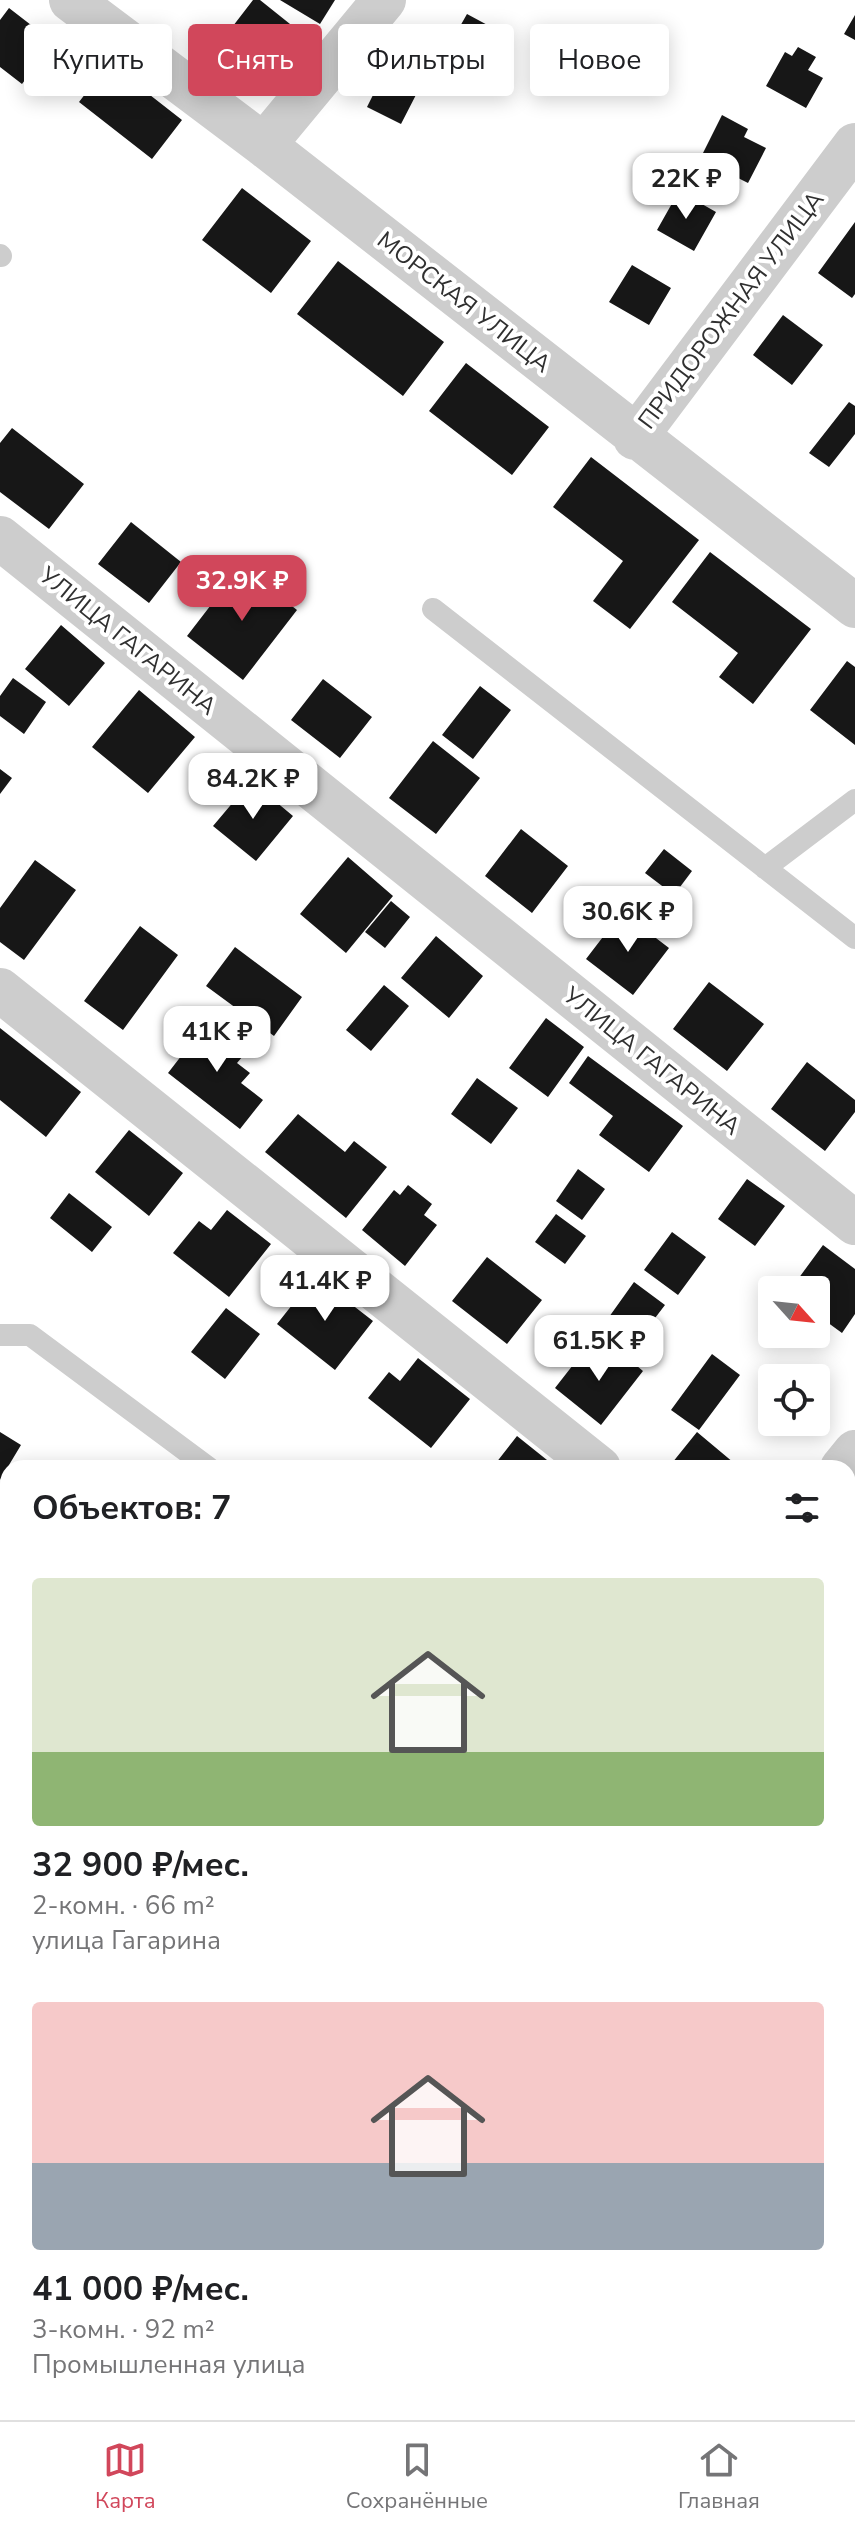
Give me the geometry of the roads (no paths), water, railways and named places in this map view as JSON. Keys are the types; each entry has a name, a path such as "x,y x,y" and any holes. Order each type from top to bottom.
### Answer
{"street":[{"name":"МОРСКАЯ УЛИЦА","path":"71,0 264,145 635,438 855,606"},
{"path":"264,145 384,0"},
{"name":"ПРИДОРОЖНАЯ УЛИЦА","path":"635,438 855,145"},
{"name":"УЛИЦА ГАГАРИНА","path":"0,538 855,1223"},
{"path":"0,990 589,1460"}],"lane":[{"path":"433,609 855,938"},
{"path":"765,868 855,800"},
{"path":"0,1335 30,1335 198,1460"}]}
